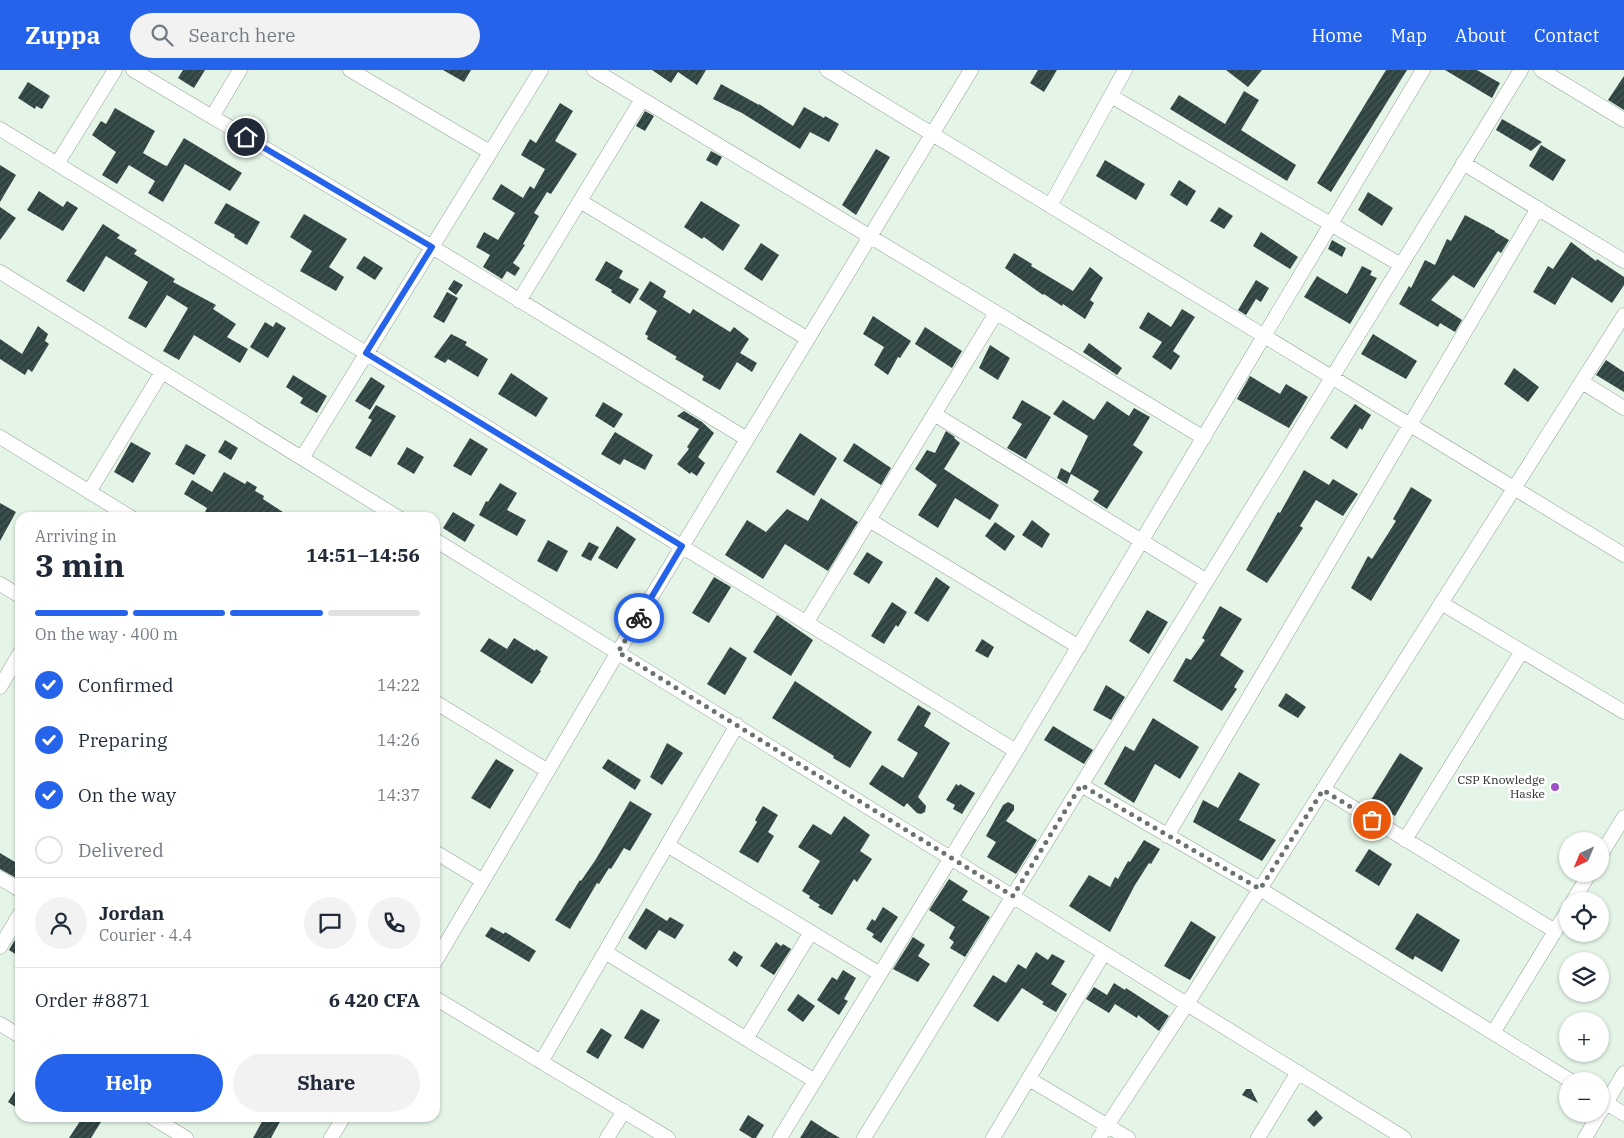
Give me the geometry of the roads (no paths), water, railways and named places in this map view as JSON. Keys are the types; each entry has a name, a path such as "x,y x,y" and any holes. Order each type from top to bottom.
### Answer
{"street":[{"path":"57,164 115,70"},
{"path":"133,70 432,247 747,439"},
{"path":"212,117 240,70"},
{"path":"350,70 490,152"},
{"path":"302,458 541,70"},
{"path":"594,70 1204,438"},
{"path":"827,70 1624,555"},
{"path":"440,954 618,652 971,70"},
{"path":"1050,206 1125,70"},
{"path":"780,1138 1079,647 1423,70"},
{"path":"864,1138 1521,70"},
{"path":"1541,70 1624,120"},
{"path":"1111,96 1401,265"},
{"path":"519,301 642,99"},
{"path":"0,129 1016,751"},
{"path":"1464,163 1624,261"},
{"path":"580,201 808,339"},
{"path":"1167,836 1538,208"},
{"path":"0,272 302,458 380,512"},
{"path":"806,622 996,313"},
{"path":"1099,1138 1187,1004 1624,315"},
{"path":"89,492 162,372"},
{"path":"1582,382 1624,408"},
{"path":"934,414 1207,581"},
{"path":"0,438 122,512"},
{"path":"869,520 1079,647"},
{"path":"440,543 1404,1138"},
{"path":"0,584 15,593"},
{"path":"1441,603 1624,712"},
{"path":"1405,840 1522,651"},
{"path":"0,687 15,662"},
{"path":"440,705 548,771"},
{"path":"541,1062 736,725"},
{"path":"1081,785 1260,889 1559,1074"},
{"path":"1323,790 1555,931"},
{"path":"1609,841 1624,817"},
{"path":"667,845 880,974"},
{"path":"440,855 483,881"},
{"path":"0,878 15,887"},
{"path":"0,947 15,922"},
{"path":"1493,1033 1559,925"},
{"path":"746,1039 811,932"},
{"path":"605,952 815,1081"},
{"path":"993,1138 1104,953"},
{"path":"440,1001 668,1138"},
{"path":"0,1024 15,1033"},
{"path":"1258,1138 1298,1072"},
{"path":"1609,1095 1624,1072"},
{"path":"1029,1079 1128,1138"},
{"path":"1609,1109 1624,1114"},
{"path":"608,1138 624,1111"},
{"path":"159,1122 186,1138"},
{"path":"331,1138 341,1122"},
{"path":"1585,1138 1593,1122"}],"place":[{"name":"CSP Knowledge Haske","path":"1555,787"}]}
